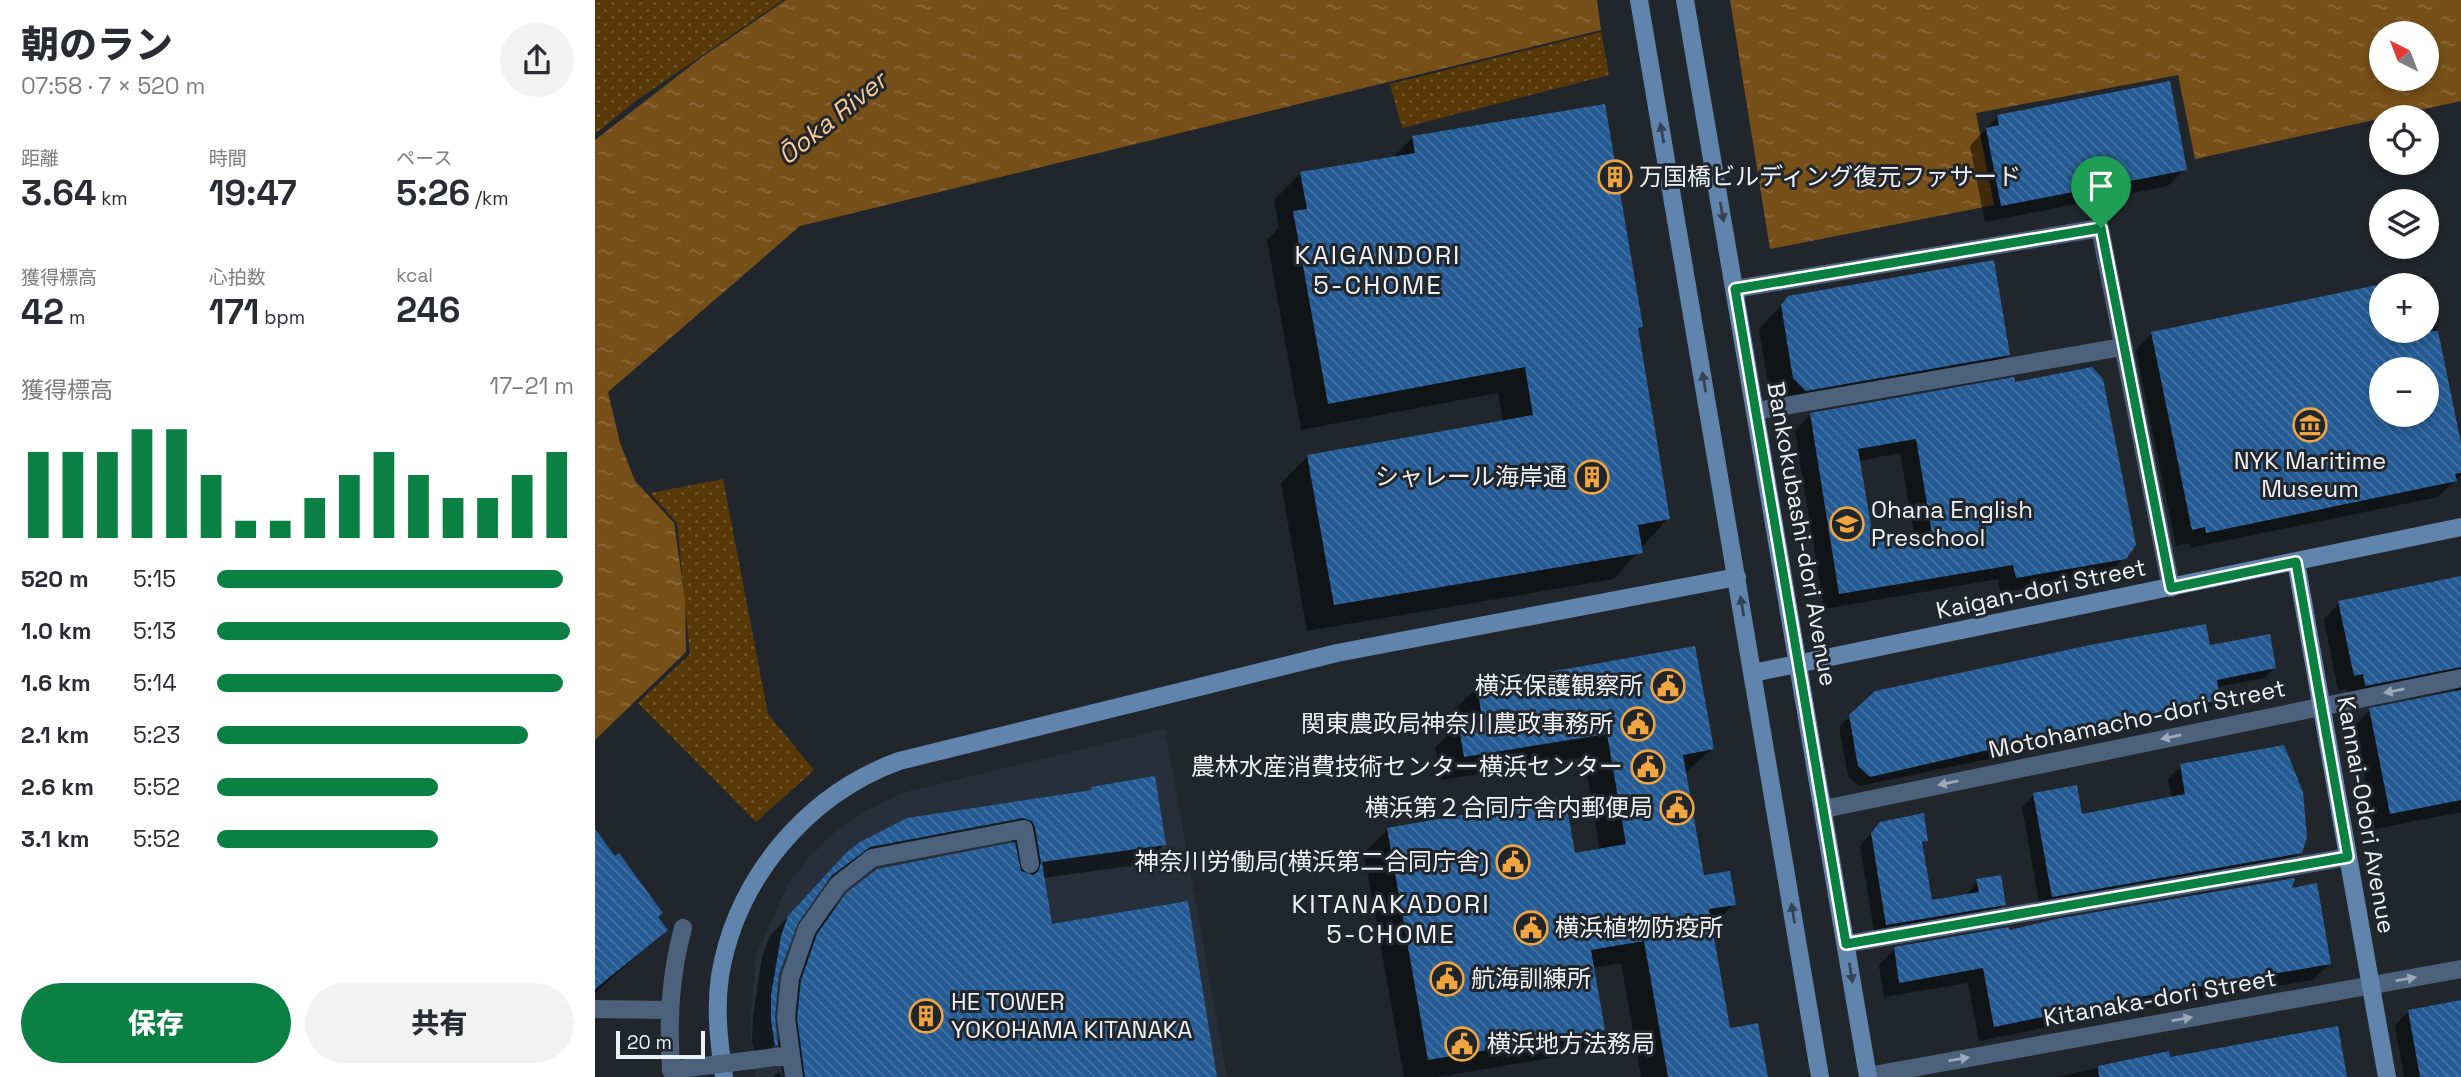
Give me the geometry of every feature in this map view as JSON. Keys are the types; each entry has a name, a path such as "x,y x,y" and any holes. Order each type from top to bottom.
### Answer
{"street":[{"path":"1639,0 1820,1077"},
{"name":"Bankokubashi-dori Avenue","path":"1685,0 1868,1077"},
{"path":"1735,289 2101,228 2171,588"},
{"path":"1756,411 2122,347"},
{"name":"Kaigan-dori Street","path":"1753,673 2461,527"},
{"name":"Kannai-Odori Avenue","path":"2296,562 2387,1077"},
{"path":"724,1077 717,1027 720,978 728,939 743,905 767,863 801,822 848,785 873,771 912,758 1337,653 1737,578"},
{"name":"Motohamacho-dori Street","path":"1823,809 2461,678"},
{"path":"794,1077 786,1018 790,978 807,929 838,885 872,858 1024,829 1030,864"},
{"path":"1846,944 2348,857"},
{"path":"683,928 673,963 669,1010 671,1070 790,1055"},
{"name":"Kitanaka-dori Street","path":"1868,1077 2461,969"},
{"path":"595,1009 669,1010"}],"shaded area":[{"path":"595,0 783,0 637,100 595,134"},
{"path":"1601,32 1609,75 1402,128 1390,84"},
{"path":"723,479 768,714 814,770 756,822 638,703 690,654 677,523 650,493"},
{"path":"1165,729 1227,1077 756,1077 750,1030 756,955 787,886 811,854 835,832 862,813 899,794"}],"water":[{"name":"Ōoka River","path":"786,0 1597,0 1601,30 800,226 608,392 620,443 635,481 674,523 685,599 686,652 595,740 595,140 702,57"},
{"path":"1730,0 2461,0 2461,101 2439,106 2369,105 2369,121 2195,159 2178,75 1976,113 1994,205 1770,249"}],"building":[{"path":"2170,81 2187,170 2001,206 1986,128 1999,125 1997,115"},
{"path":"1605,104 1643,327 1638,328 1670,519 1638,525 1643,553 1334,605 1307,455 1533,415 1525,367 1328,404 1293,211 1307,209 1300,172 1415,153 1412,136"},
{"path":"1994,260 2010,355 1806,391 1793,378 1781,305 1788,296"},
{"path":"2369,287 2369,343 2439,343 2439,336 2461,443 2461,473 2455,474 2457,481 2206,533 2205,527 2192,530 2151,332"},
{"path":"2092,367 2103,379 2136,545 2126,559 2016,578 2013,565 1839,594 1810,413 2014,377 2015,382","holes":["1916,439 1932,533 1874,543 1858,449"]},
{"path":"2461,576 2461,667 2365,686 2363,674 2354,676 2338,601"},
{"path":"2206,624 2210,645 2270,634 2276,668 2217,680 2220,700 2158,712 2159,716 2041,738 1870,777 1858,766 1849,715 1875,691 2090,645"},
{"path":"1695,646 1714,749 1683,755 1704,875 1730,871 1736,905 1709,909 1730,1028 1758,1023 1768,1077 1668,1077 1644,941 1591,950 1605,1030 1428,1060 1387,828 1565,797 1575,853 1626,844 1607,734 1464,757 1458,722 1482,718 1477,685"},
{"path":"2461,690 2461,800 2390,814 2369,708"},
{"path":"2284,745 2303,792 2307,837 2302,853 2052,897 2033,793 2077,785 2082,814 2185,794 2180,764"},
{"path":"1155,776 1166,845 1042,862 1052,924 1188,901 1217,1077 805,1077 797,1018 801,980 817,934 846,893 877,869 1015,842 1021,871 1033,875 1038,872 1041,863 1035,827 1032,821 1023,818 870,847 831,876 798,923 779,974 775,1017 778,1045 775,1046 771,995 781,936 788,916 846,853 860,842 907,818 1092,790 1091,787"},
{"path":"1924,813 1928,841 1922,842 1932,900 1979,892 1976,879 2001,875 2006,905 1886,925 1871,833 1880,822"},
{"path":"595,829 615,856 619,853 663,913 658,917 668,930 595,989"},
{"path":"2295,878 2292,888 2317,883 2331,964 2155,994 1994,1027 1983,968 1899,983 1894,947 2009,927 2010,930 2056,919"},
{"path":"2461,1000 2461,1077 2420,1077 2408,1010"},
{"path":"2338,1026 2347,1077 2099,1077 2098,1066 2169,1051 2170,1057"}],"place":[{"name":"万国橋ビルディング復元ファサード","path":"1615,177"},
{"name":"NYK Maritime Museum","path":"2310,425"},
{"name":"シャレール海岸通","path":"1592,477"},
{"name":"Ohana English Preschool","path":"1847,524"},
{"name":"横浜保護観察所","path":"1668,686"},
{"name":"関東農政局神奈川農政事務所","path":"1638,724"},
{"name":"農林水産消費技術センター横浜センター","path":"1648,767"},
{"name":"横浜第２合同庁舎内郵便局","path":"1677,808"},
{"name":"神奈川労働局(横浜第二合同庁舎)","path":"1513,862"},
{"name":"横浜植物防疫所","path":"1531,928"},
{"name":"航海訓練所","path":"1447,979"},
{"name":"HE TOWER YOKOHAMA KITANAKA","path":"926,1016"},
{"name":"横浜地方法務局","path":"1462,1044"}],"district":[{"name":"KAIGANDORI 5-CHOME","path":"1378,270"},
{"name":"KITANAKADORI 5-CHOME","path":"1391,919"}],"route":[{"path":"2101,228 2171,588 2296,562 2348,857 1846,944 1735,289 1937,253 2101,228"}]}
